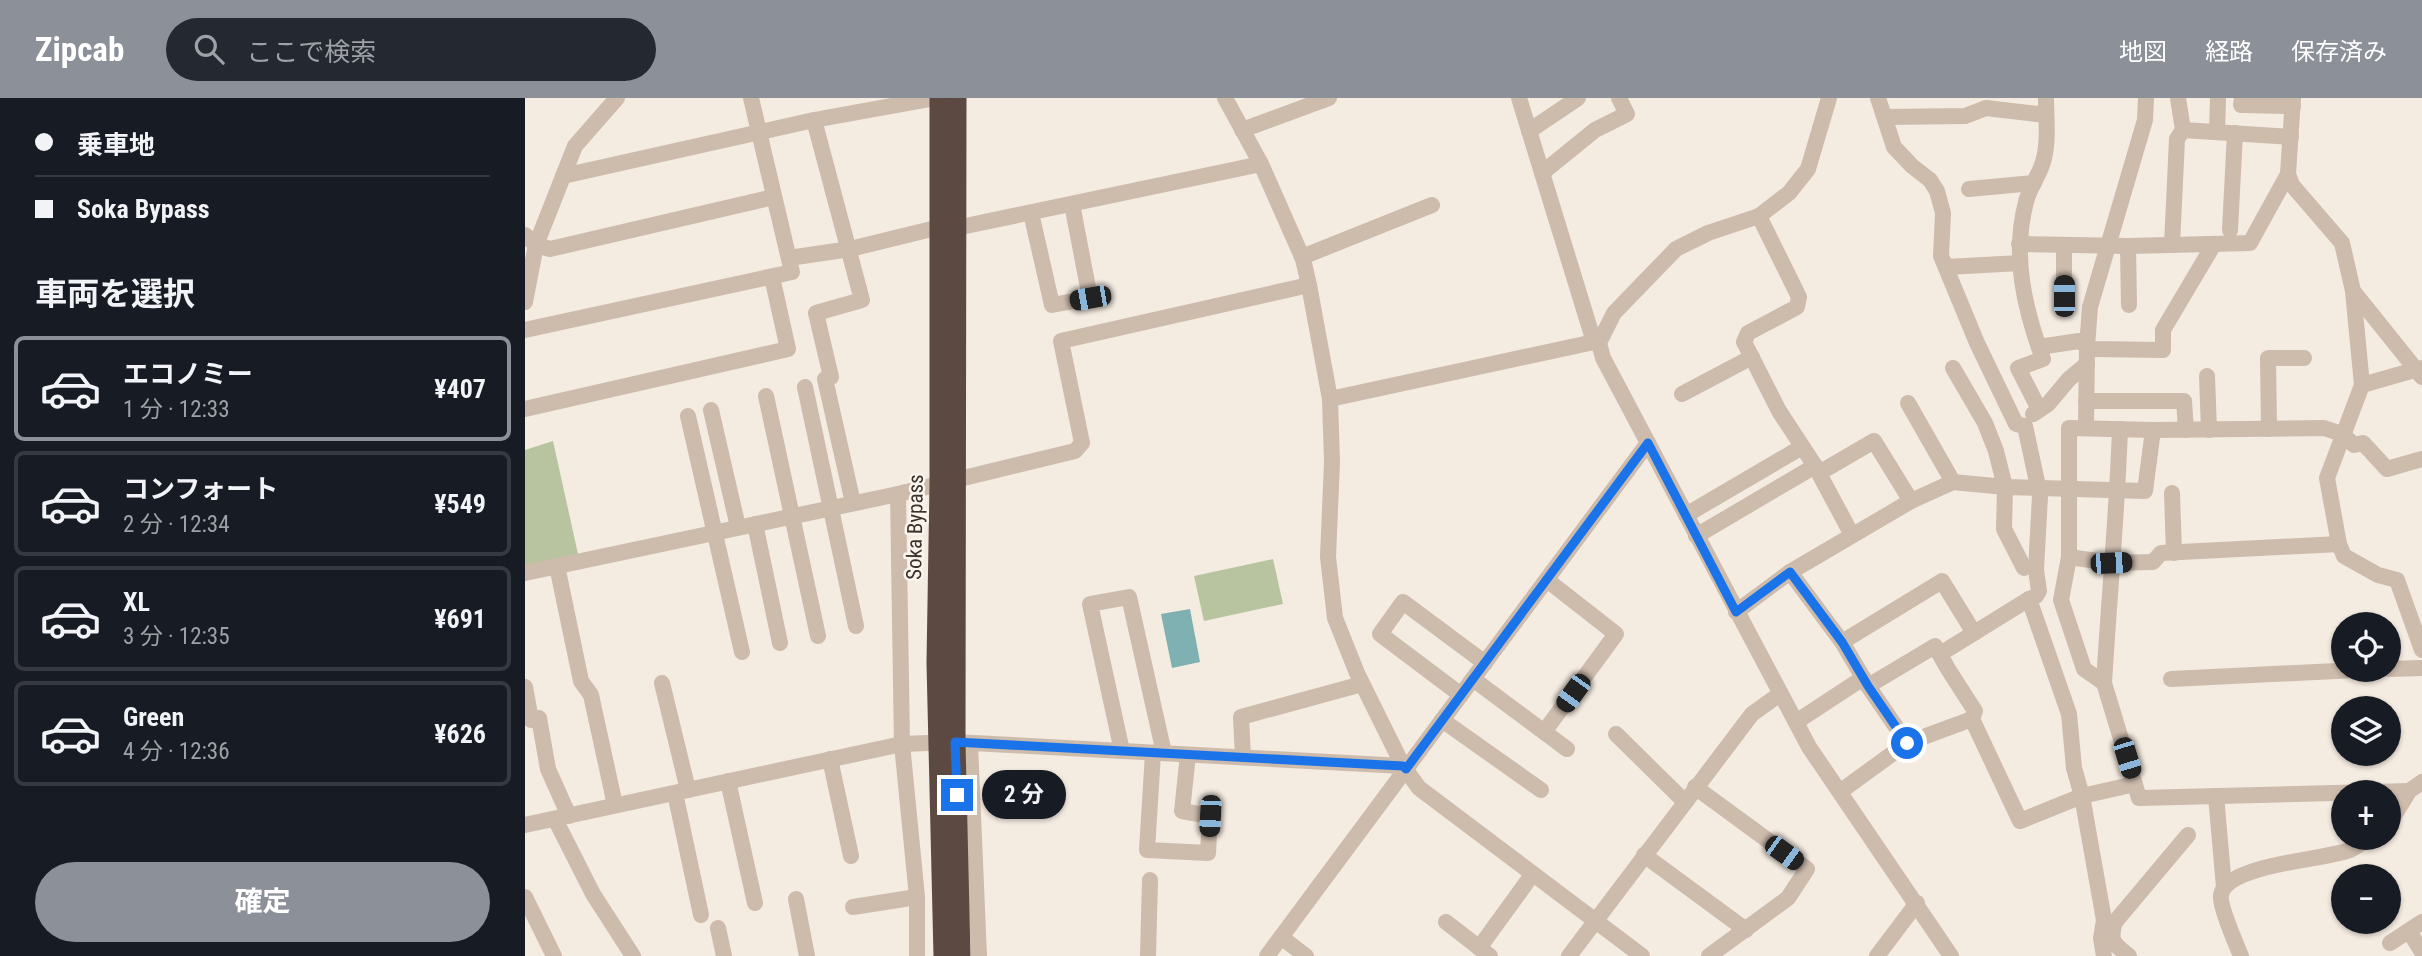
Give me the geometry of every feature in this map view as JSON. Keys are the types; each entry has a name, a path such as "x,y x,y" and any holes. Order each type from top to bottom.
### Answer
{"highway":[{"name":"Soka Bypass","path":"938,98 948,227"},
{"name":"Soka Bypass","path":"956,98 948,227 949,481 960,956"},
{"name":"Soka Bypass","path":"944,956 955,743"}],"street":[{"path":"525,302 530,240 563,176 575,146 617,98"},
{"path":"525,330 792,272 751,98"},
{"path":"563,176 814,120 938,98"},
{"path":"1242,130 1329,98"},
{"path":"1519,98 1603,358 1809,747 1951,956"},
{"path":"1529,131 1578,98"},
{"path":"1542,173 1595,130 1627,114 1619,98"},
{"path":"1330,399 1597,343 1614,313 1676,249 1708,233 1759,216 1789,193 1808,169 1829,98"},
{"path":"1878,98 1894,147 1930,180 1937,191 1943,214 1941,256 1977,343 2016,424 2025,426"},
{"path":"2041,353 2021,280 2019,244 2026,200 2043,162 2046,98"},
{"path":"2086,428 2090,307 2145,120 2146,98"},
{"path":"2172,245 2178,139 2183,130 2178,98"},
{"path":"2217,132 2218,98"},
{"path":"2019,244 2128,246 2250,243 2288,174 2293,102 2241,104 2242,98"},
{"path":"1228,99 1261,164 1302,257 1309,285 1330,399 1332,461 1328,557 1331,588 1335,618 1362,684 1404,768 1419,788 1532,876 1642,956"},
{"path":"1885,117 1965,117 1986,108 2046,116"},
{"path":"814,120 862,300 816,313 831,377 825,379 853,503"},
{"path":"2183,130 2291,137"},
{"path":"2231,230 2235,133"},
{"path":"789,258 850,249 1261,164"},
{"path":"2288,174 2292,185 2342,243 2353,291 2362,385 2327,478 2339,544 2344,556 2378,575 2397,580 2422,650"},
{"path":"1969,189 2033,183"},
{"path":"530,240 550,249 774,197"},
{"path":"1031,212 1052,305 1090,298 1072,204"},
{"path":"1302,257 1432,205"},
{"path":"1759,216 1799,297 1797,307 1748,333 1744,342 1779,411 1817,470 1852,536"},
{"path":"2039,409 2018,368 2041,353 2079,341 2093,349 2164,350 2162,330 2214,244"},
{"path":"2064,245 2064,296"},
{"path":"2128,246 2129,305"},
{"path":"1947,267 2020,263"},
{"path":"525,408 788,349 772,277"},
{"path":"525,573 898,494 1075,451 1082,443 1061,341 1309,285"},
{"path":"2353,291 2420,372 2362,385"},
{"path":"1682,394 1752,357"},
{"path":"2269,429 2268,358 2304,358"},
{"path":"2025,426 2039,409 2048,404 2069,379 2087,364"},
{"path":"1953,368 1985,423 1996,450 2005,486 2004,529 2024,568"},
{"path":"2207,376 2209,430"},
{"path":"805,387 856,626"},
{"path":"766,397 818,636"},
{"path":"2086,401 2183,401 2186,430"},
{"path":"1908,403 1953,482"},
{"path":"711,410 739,527"},
{"path":"688,416 742,652"},
{"path":"1940,654 2036,596 2039,591 2036,570 2039,488 2025,426"},
{"path":"2104,684 2084,669 2061,600 2070,557 2069,428 2324,428 2342,434 2354,445 2364,443 2387,469 2422,459"},
{"path":"2120,429 2117,520 2111,563 2104,684 2139,798 2415,786"},
{"path":"1736,612 1790,572 1911,501 1953,482 2145,491 2153,430"},
{"path":"1696,536 1874,441 1911,501"},
{"path":"1267,956 1404,768 1648,443"},
{"path":"1686,515 1802,447"},
{"path":"2172,493 2174,553"},
{"path":"898,494 902,744 917,897 916,956"},
{"path":"755,524 780,643"},
{"path":"2070,557 2111,563 2153,562 2161,553 2339,544"},
{"path":"557,566 581,681 591,695 615,806"},
{"path":"1790,572 1842,642 1865,682 1907,743"},
{"path":"1544,732 1616,634 1547,580"},
{"path":"1842,642 1942,581 1974,633"},
{"path":"1122,751 1090,604 1129,597 1159,753 1147,850 1208,853 1210,816 1182,811 1188,755"},
{"path":"2029,599 2070,714 2074,768 2082,796 2104,920 2101,938 2104,956"},
{"path":"1461,695 1380,634 1403,602 1485,663"},
{"path":"1796,722 1935,646 1975,711 1972,719 2020,821 2082,796 2135,783"},
{"path":"2401,669 2422,668"},
{"path":"2171,679 2331,671"},
{"path":"1473,679 1567,750"},
{"path":"662,683 701,915"},
{"path":"1243,757 1241,717 1362,684"},
{"path":"525,687 531,720 539,718 548,769 562,817 593,894 633,956"},
{"path":"1569,956 1752,714 1780,694"},
{"path":"1841,791 1907,743 1972,719"},
{"path":"1442,720 1541,790"},
{"path":"1616,734 1684,801"},
{"path":"526,821 562,817 902,744 955,743 1404,768"},
{"path":"955,743 979,956"},
{"path":"830,760 851,856"},
{"path":"728,781 755,903"},
{"path":"2401,806 2415,786"},
{"path":"1695,787 1807,869 1788,898 1709,956"},
{"path":"2216,796 2224,887 2220,897 2241,956"},
{"path":"2129,956 2114,944 2111,935 2115,922 2188,835"},
{"path":"2224,887 2232,880 2253,872 2349,850"},
{"path":"1644,855 1746,930"},
{"path":"1446,922 1485,952 1532,876"},
{"path":"1148,956 1150,880"},
{"path":"525,897 554,956"},
{"path":"853,907 917,897"},
{"path":"796,899 807,956"},
{"path":"1877,956 1917,903"},
{"path":"2390,943 2415,927 2422,952"},
{"path":"718,928 724,956"},
{"path":"1281,937 1306,956"}],"green space":[{"path":"553,441 578,554 525,567 525,450"},
{"path":"1273,559 1283,604 1204,621 1194,576"}],"water":[{"path":"1190,609 1200,662 1172,668 1161,614"}],"route":[{"path":"957,795 955,742 1403,766 1406,769 1648,443 1736,612 1790,572 1842,642 1907,743"}]}
